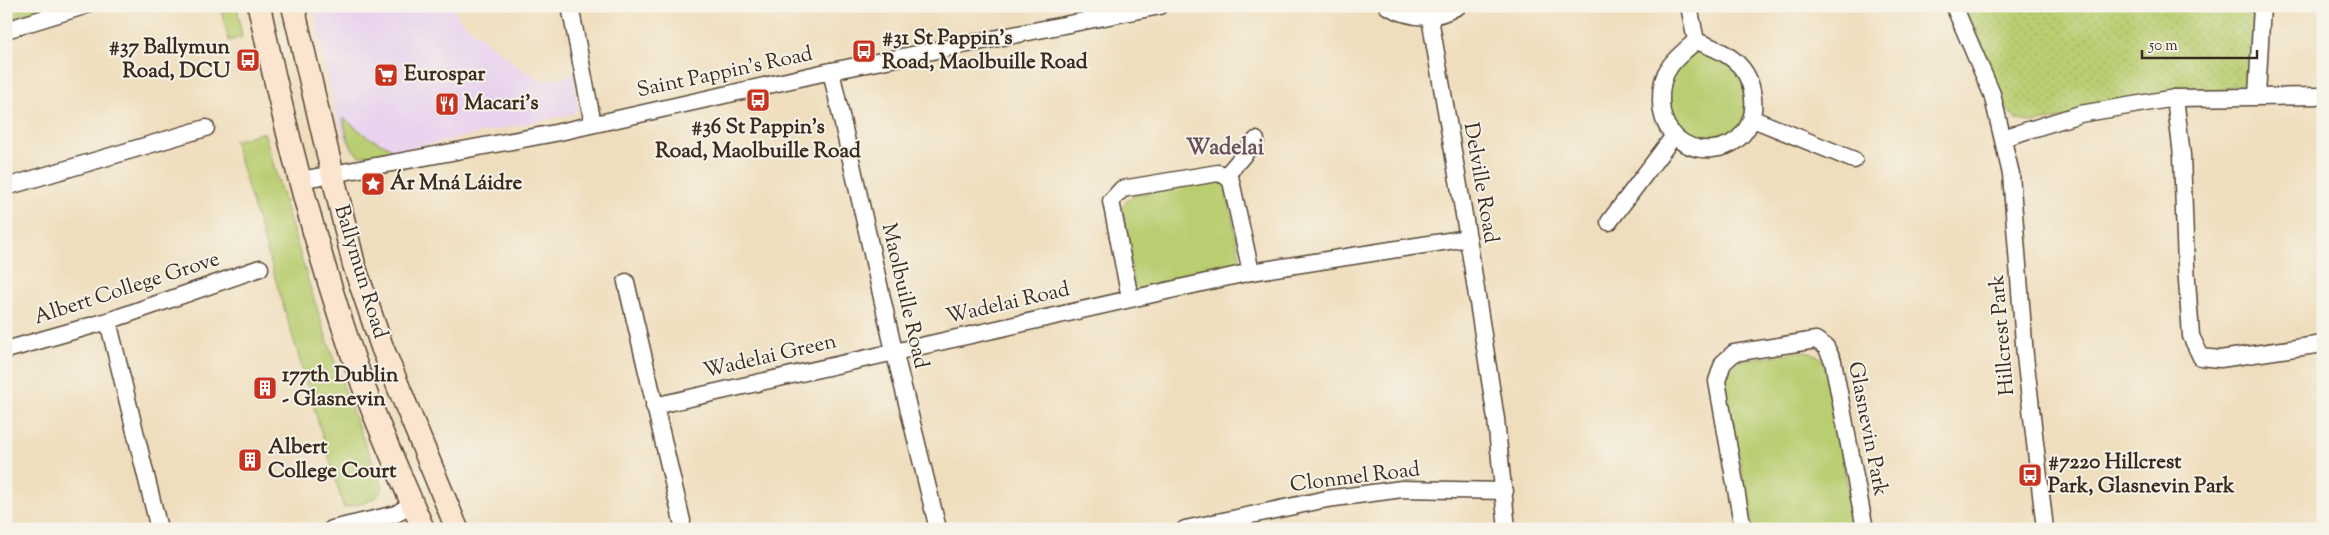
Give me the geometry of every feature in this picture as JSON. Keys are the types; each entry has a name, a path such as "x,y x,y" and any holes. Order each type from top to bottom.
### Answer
{"main road":[{"name":"Ballymun Road","path":"259,6 281,109 322,259 363,384 423,529"},
{"name":"Ballymun Road","path":"293,6 348,244 382,348 458,529"},
{"path":"382,348 379,372 422,476 424,491 412,504"}],"street":[{"path":"6,30 84,6"},
{"path":"570,6 593,124"},
{"name":"Saint Pappin's Road","path":"300,180 593,124 1116,11 1160,6"},
{"path":"1387,6 1411,15 1430,18 1446,14 1458,6"},
{"path":"1689,6 1696,41"},
{"name":"Hillcrest Park","path":"1954,6 1992,94 2004,138 2011,174 2024,356 2046,529"},
{"path":"2257,96 2262,6"},
{"name":"Delville Road","path":"1430,18 1468,238 1496,419 1505,492 1507,529"},
{"path":"1696,41 1728,55 1742,68 1750,80 1754,98 1753,119 1746,132 1730,146 1705,150 1683,144 1673,137 1661,114 1660,93 1664,74 1676,58 1696,41"},
{"name":"Maolbuille Road","path":"832,71 894,351 938,529"},
{"path":"2004,138 2080,114 2175,98 2323,96"},
{"path":"2175,98 2182,155 2191,336 2201,357 2220,359 2323,344"},
{"path":"1753,119 1854,160"},
{"path":"6,187 206,128"},
{"path":"1609,222 1673,137"},
{"path":"1226,176 1256,140"},
{"path":"1130,298 1111,201 1122,189 1218,173 1226,176 1231,181 1251,272"},
{"name":"Wadelai Road","path":"894,351 1251,272 1468,238"},
{"name":"Albert College Grove","path":"6,350 108,321 260,268"},
{"path":"626,282 682,522"},
{"path":"108,321 159,529"},
{"name":"Glasnevin Park","path":"1743,529 1717,381 1724,363 1734,352 1816,340 1826,347 1833,361 1865,529"},
{"name":"Wadelai Green","path":"654,406 894,351"},
{"name":"Clonmel Road","path":"1185,529 1212,526 1328,499 1402,489 1505,492"},
{"path":"332,529 396,514 412,504"}],"shaded area":[{"path":"314,6 453,6 460,20 519,67 543,81 573,75 578,109 573,114 360,157 352,150 346,140 335,112"}],"green space":[{"path":"6,6 51,6 6,20"},
{"path":"220,6 237,6 242,37 229,41"},
{"path":"1963,6 2254,6 2253,57 2251,67 2242,83 2231,87 2179,99 2033,123 2018,120 2006,109 2000,99 1982,44"},
{"path":"1700,50 1716,54 1741,74 1750,103 1740,128 1718,142 1691,141 1670,124 1666,94 1668,80 1679,64"},
{"path":"343,118 368,137 391,148 390,153 359,156 349,143"},
{"path":"264,132 304,267 333,356 348,400 383,487 377,496 372,499 344,508 234,141"},
{"path":"1214,180 1226,185 1242,269 1135,293 1122,206 1132,196"},
{"path":"1805,351 1816,355 1824,363 1856,529 1753,529 1724,380 1732,367 1739,361"}],"place":[{"name":"#31 St Pappin's Road, Maolbuille Road","path":"864,51"},
{"name":"#37 Ballymun Road, DCU","path":"248,60"},
{"name":"Eurospar","path":"386,75"},
{"name":"#36 St Pappin's Road, Maolbuille Road","path":"758,100"},
{"name":"Macari's","path":"447,104"},
{"name":"Ár Mná Láidre","path":"373,184"},
{"name":"177th Dublin - Glasnevin","path":"265,388"},
{"name":"Albert College Court","path":"250,460"},
{"name":"#7220 Hillcrest Park, Glasnevin Park","path":"2030,475"}],"district":[{"name":"Wadelai","path":"1225,149"}]}
